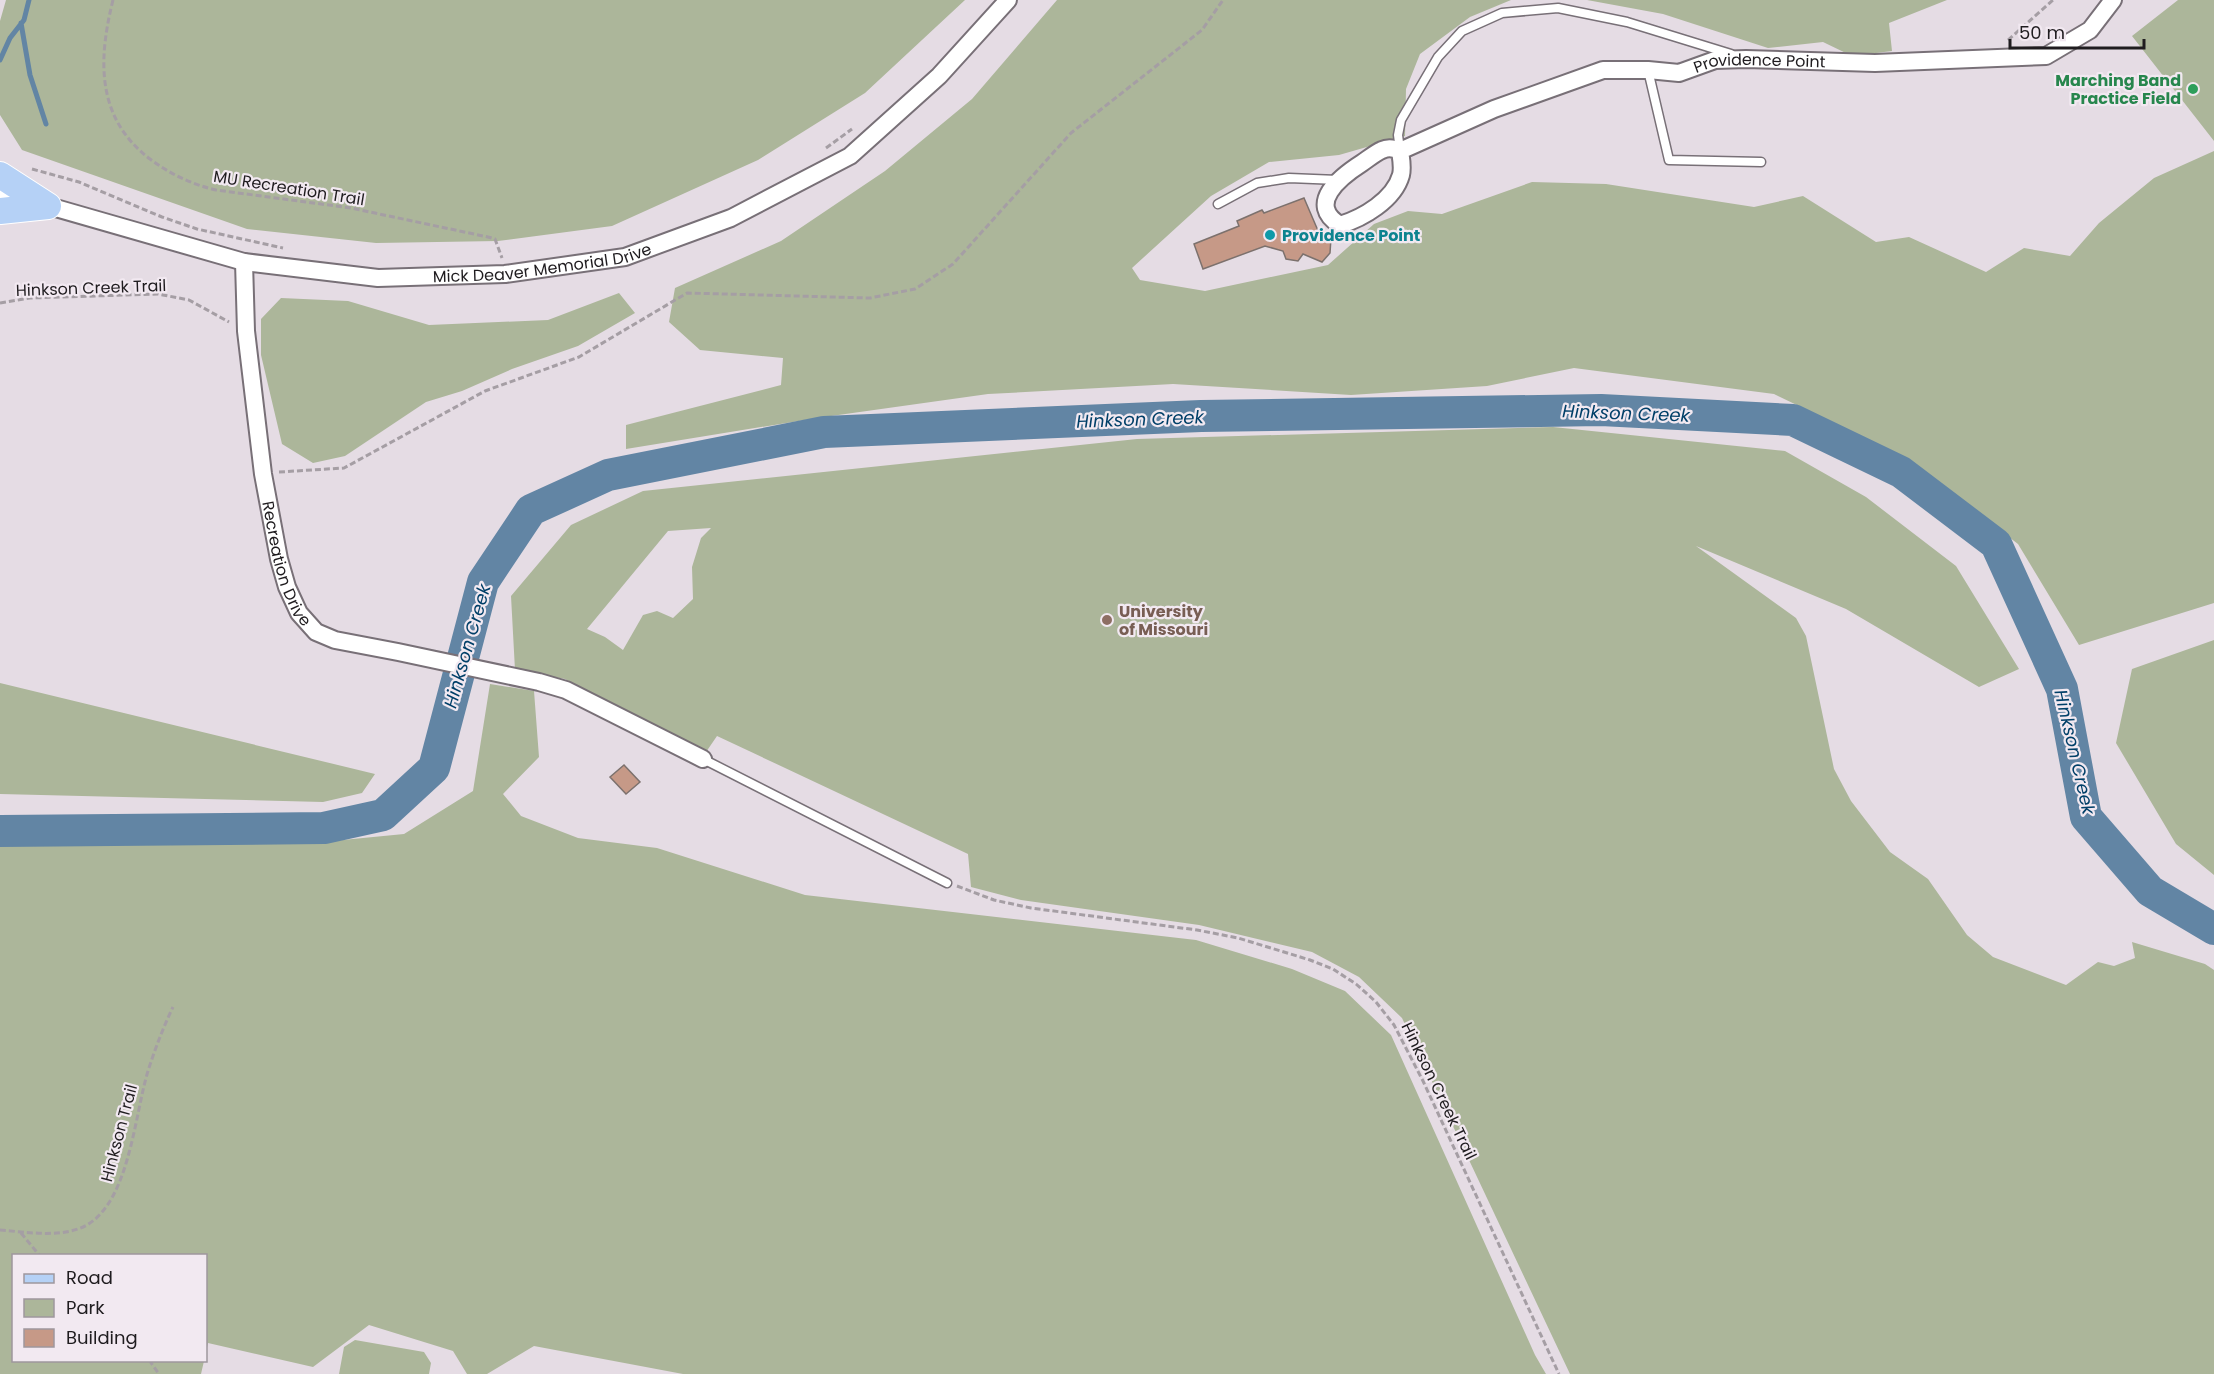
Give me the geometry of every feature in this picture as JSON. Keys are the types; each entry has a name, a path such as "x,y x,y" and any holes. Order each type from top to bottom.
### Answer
{"main road":[{"path":"0,175 48,206"},
{"path":"0,211 48,206"}],"street":[{"name":"Mick Deaver Memorial Drive","path":"0,192 244,262 378,278 505,274 626,256 731,218 850,156 939,76 1008,0"},
{"name":"Providence Point","path":"1400,151 1401,174 1382,202 1356,220 1340,225 1330,219 1326,209 1326,198 1339,180 1382,149 1392,148 1400,151 1494,109 1603,70 1679,73 1715,60 1746,59 1875,63 2046,56 2090,30 2113,0"},
{"name":"Recreation Drive","path":"244,262 246,331 263,474 279,559 287,586 299,613 316,632 335,640 398,651 566,690 586,698 703,759"}],"lane":[{"path":"1400,151 1398,135 1401,120 1438,57 1462,31 1502,13 1558,8 1627,22 1746,59"},
{"path":"1647,70 1669,160 1761,162"},
{"path":"1218,204 1257,183 1288,178 1339,180"},
{"path":"703,759 947,883"}],"path":[{"name":"MU Recreation Trail","path":"113,0 106,31 104,55 104,77 108,99 114,118 124,134 139,151 156,163 196,185 216,190 351,208 488,237 495,239 502,260"},
{"path":"263,474 344,468 485,391 579,357 687,293 870,298 915,289 953,264 1071,134 1202,30 1223,0"},
{"path":"1989,57 2053,0"},
{"path":"824,150 859,124"},
{"path":"31,169 80,182 162,217 197,229 293,249"},
{"path":"492,260 510,260"},
{"name":"Hinkson Creek Trail","path":"0,303 30,298 158,294 189,300 246,331"},
{"name":"Hinkson Creek Trail","path":"947,883 994,900 1030,908 1197,930 1238,938 1310,960 1333,969 1356,984 1376,1002 1394,1025 1419,1072 1559,1374"},
{"name":"Hinkson Trail","path":"0,1230 52,1233 77,1229 92,1223 112,1202 122,1178 147,1072 173,1007"},
{"path":"19,1232 38,1254"}],"green space":[{"path":"6,0 965,0 865,93 758,160 612,226 498,241 376,243 247,229 22,150 0,115 0,21"},
{"path":"1057,0 1511,0 1470,17 1420,54 1406,89 1405,136 1339,155 1269,162 1211,196 1132,268 1140,280 1205,291 1328,265 1374,224 1408,211 1442,214 1532,182 1606,184 1754,207 1803,196 1876,242 1909,237 1986,272 2024,248 2070,256 2099,223 2154,178 2214,151 2214,603 2079,645 2018,544 1905,457 1774,394 1574,368 1487,386 1351,395 1173,384 988,394 817,418 626,449 626,425 781,385 783,358 700,350 669,322 675,288 781,241 885,171 972,99"},
{"path":"1587,0 1947,0 1889,23 1892,51 1852,56 1823,42 1768,48 1663,14"},
{"name":"Marching Band Practice Field","path":"2178,0 2214,0 2214,141 2132,36"},
{"path":"619,293 635,313 578,346 512,369 462,391 426,402 345,456 313,463 282,444 261,355 261,319 281,298 348,301 429,325 548,320"},
{"path":"1553,427 1785,451 1866,497 1956,566 2019,669 1979,687 1846,609 1696,546 1796,618 1806,636 1834,769 1851,801 1890,852 1928,879 1967,935 1993,957 2066,985 2098,962 2114,966 2135,958 2132,942 2205,964 2214,970 2214,1374 1570,1374 1402,1018 1359,977 1312,952 1199,925 1021,900 971,887 968,854 717,736 704,755 565,679 515,670 511,596 571,525 643,491 1137,439","holes":["711,528 701,538 692,567 693,599 673,618 657,611 643,615 623,650 605,637 587,629 668,531"]},
{"path":"2214,640 2214,875 2176,844 2116,743 2132,669"},
{"path":"0,683 375,774 362,793 323,802 0,794"},
{"path":"490,684 534,691 539,757 503,794 521,816 578,838 657,848 805,895 1196,940 1292,969 1345,991 1391,1035 1535,1355 1546,1374 683,1374 534,1346 487,1374 467,1374 453,1351 369,1325 313,1367 208,1343 207,1348 207,1254 12,1254 12,1362 204,1362 201,1374 0,1374 0,844 322,842 404,834 473,791"},
{"path":"355,1340 424,1352 431,1363 429,1374 339,1374 344,1347"}],"building":[{"name":"Providence Point","path":"1304,198 1319,233 1331,238 1330,253 1322,262 1303,254 1298,261 1286,259 1283,251 1265,246 1203,269 1194,244 1239,226 1237,221 1262,210 1264,213"},
{"path":"624,765 640,782 626,794 610,777"}],"waterway":[{"path":"0,60 10,38 24,20 29,0"},
{"path":"21,23 30,75 46,124"},
{"name":"Hinkson Creek","path":"0,831 324,828 383,815 434,768 483,582 531,510 608,475 824,432 1201,416 1601,410 1793,420 1901,472 1996,544 2062,689 2086,817 2150,891 2214,929"}],"place":[{"name":"Marching Band Practice Field","path":"2193,89"},
{"name":"Providence Point","path":"1270,235"},
{"name":"University of Missouri","path":"1107,620"}]}
